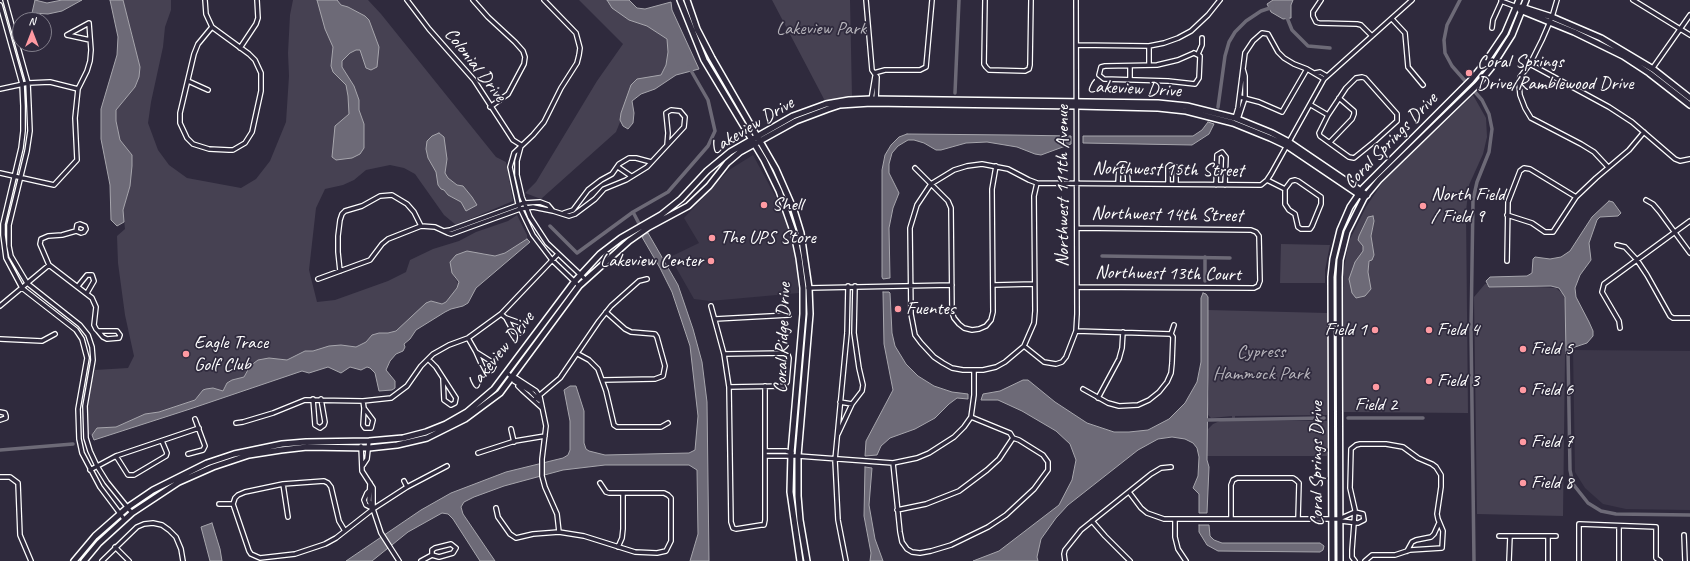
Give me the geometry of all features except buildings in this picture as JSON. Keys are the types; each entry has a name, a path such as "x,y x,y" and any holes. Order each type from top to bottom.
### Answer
{"street":[{"path":"205,0 206,14 212,27 255,60 261,72 262,79 257,114 252,132 249,138 240,146 229,150 209,149 193,144 187,138 180,123 180,114 198,44 212,27"},
{"path":"240,48 256,24 258,18 257,0"},
{"name":"Colonial Drive","path":"406,0 429,29 474,80 512,140 521,145"},
{"path":"473,0 488,17 515,42 523,51 525,57 524,64 508,94 490,107"},
{"path":"544,0 576,33 580,48 579,55 577,63 561,88 544,122 514,153 510,167 518,204 533,235 552,260 579,286"},
{"name":"Coral Ridge Drive","path":"680,0 704,60 754,144 779,191 789,218 799,258 803,288 803,314 791,455 790,492 800,561"},
{"name":"Coral Ridge Drive","path":"687,0 697,29 712,58 776,169 796,215 802,240 810,288 809,334 798,456 798,496 800,520 807,561"},
{"path":"866,0 872,70 877,77 874,101"},
{"path":"875,74 885,70 920,70 926,67 932,0"},
{"path":"985,0 984,64 990,70 1025,71 1029,69 1030,65 1031,0"},
{"name":"Northwest 111th Avenue","path":"1024,346 1044,362 1056,364 1062,362 1066,357 1076,331 1076,0"},
{"path":"1077,45 1149,46 1178,38 1191,31 1204,19 1220,0"},
{"path":"1321,0 1313,12 1314,20 1319,23 1361,25 1372,36"},
{"path":"1285,188 1267,180 1326,78 1412,0"},
{"name":"Coral Springs Drive","path":"1332,561 1331,277 1333,259 1340,230 1359,192 1374,175 1471,80 1493,52 1505,33 1519,0"},
{"name":"Coral Springs Drive","path":"1340,561 1339,277 1340,260 1347,232 1365,197 1379,180 1478,84 1501,54 1512,35 1526,0"},
{"path":"1557,0 1550,20 1530,64 1520,77 1519,89 1524,108 1531,118 1594,152 1608,167"},
{"path":"1633,0 1681,28 1690,35"},
{"path":"124,519 100,487 82,453 78,415 79,397 87,358 82,338 76,330 22,288 6,258 2,224 15,176 23,131 22,84 0,3 5,1 28,83 30,131 9,225 9,246 11,256 27,283 80,325 88,335 93,355 92,372 85,406 85,426 90,451 107,482 132,513"},
{"path":"1492,28 1493,20 1502,1 1550,20 1598,43 1651,71 1690,98"},
{"path":"1651,71 1690,15"},
{"path":"1392,19 1405,33 1408,67 1423,86"},
{"path":"0,173 54,185 77,160 75,118 78,89 90,61 90,40 89,23 67,35 90,40"},
{"path":"1236,119 1245,53 1253,40 1265,33 1268,34 1278,52 1284,58 1314,73 1320,72 1326,78"},
{"path":"1198,54 1194,53 1167,63 1130,66 1105,66 1101,67 1099,75 1104,79 1195,84 1199,78 1198,54 1202,45 1202,38"},
{"path":"1149,46 1149,65"},
{"path":"1530,64 1609,107 1644,132 1674,159 1680,161 1690,159"},
{"path":"1130,66 1130,80"},
{"path":"1236,119 1244,98 1245,76 1242,68"},
{"path":"1240,97 1259,102 1282,112 1307,69"},
{"path":"1651,71 1690,105"},
{"path":"1362,77 1365,78 1397,114 1396,120 1375,141 1354,158 1349,157 1320,136 1319,133 1339,98 1356,78 1362,77"},
{"path":"188,81 208,90"},
{"path":"0,89 28,83 50,82 78,89"},
{"path":"1330,142 1352,119 1354,114 1354,110 1339,98"},
{"name":"Lakeview Drive","path":"648,225 681,199 707,171 720,160 751,139 758,138 793,116 814,108 840,101 1077,104 1158,103 1180,105 1212,111 1272,133 1365,197"},
{"name":"Lakeview Drive","path":"1077,104 1186,111 1233,122 1288,144"},
{"path":"1311,105 1328,115"},
{"path":"318,279 370,260 382,244 388,239 421,226 435,227 448,233 454,233 520,209 536,207 569,216 575,214 595,199 604,189 647,167 684,127 685,118 680,111 671,110 666,113 668,133 667,145"},
{"path":"1507,215 1532,223 1549,233 1556,230 1576,197 1628,150 1644,132"},
{"name":"Lakeview Drive","path":"74,561 95,536 128,507 153,490 206,463 234,454 282,444 306,442 369,442 410,436 426,432 446,424 467,412 494,389 575,281 610,246 648,225 688,206 697,199 727,163 740,152 754,144 758,138"},
{"path":"521,145 517,167 526,208 539,232 558,254 585,279"},
{"path":"1216,185 1217,155 1222,152 1226,156 1225,185"},
{"path":"562,214 573,210 593,186 600,180 612,174 619,164 629,158 636,158 651,162"},
{"name":"Northwest 15th Street","path":"931,184 954,170 982,164 1008,169 1037,183 1261,185 1267,180"},
{"path":"1118,183 1119,166 1121,164 1125,164 1127,166 1128,183"},
{"path":"1168,184 1168,167 1170,165 1176,167 1176,184"},
{"path":"915,168 948,201 951,208 952,312 954,318 964,328 972,330 979,329 991,320 993,312 994,285 992,188 996,166"},
{"path":"618,167 631,176"},
{"path":"1507,260 1507,215 1511,191 1520,171 1524,168 1530,169 1576,197"},
{"path":"1291,181 1298,181 1321,197 1321,204 1310,229 1301,229 1298,227 1295,214 1289,210 1285,204 1285,188 1291,181"},
{"path":"931,184 917,205 910,228 912,325 921,343 934,357 952,368 974,371 996,367 1015,355 1024,346 1034,324 1036,311 1034,284 1034,196 1037,183"},
{"path":"593,186 599,194"},
{"path":"340,271 338,236 340,220 345,211 362,206 380,196 392,195 407,204 414,212 421,226"},
{"path":"1646,200 1659,210 1690,253"},
{"path":"444,231 518,204 540,202 548,206 553,211"},
{"path":"1620,328 1619,321 1602,292 1604,284 1690,221"},
{"path":"2,224 9,225"},
{"name":"Northwest 14th Street","path":"1077,228 1251,230 1256,232 1259,236 1260,282 1258,286"},
{"path":"76,231 62,235 48,236 41,239 40,244 49,265 87,293 95,302 96,312 94,325 98,331 103,337 107,339 119,338 120,335 117,331 98,331"},
{"name":"Lakeview Drive","path":"84,561 99,543 132,513 179,482 231,460 281,450 307,447 369,448 410,443 427,438 456,425 478,411 500,393 579,286 636,232"},
{"path":"1617,245 1625,247 1637,260 1648,275 1670,316 1674,318 1690,318"},
{"path":"236,423 273,413 305,400 321,399 363,401 390,398 407,386 421,366 428,359 449,344 468,338 501,314 558,254"},
{"path":"0,306 49,265"},
{"path":"78,286 86,276 90,274 94,281 87,293"},
{"path":"538,398 560,378 606,312 619,298 639,281 647,279"},
{"path":"994,285 1034,284"},
{"path":"803,288 952,285"},
{"path":"846,561 838,513 835,460 847,333 848,286"},
{"path":"837,436 852,404 862,391 863,385 854,333 854,286"},
{"name":"Northwest 13th Court","path":"1077,287 1254,288 1258,286"},
{"path":"711,306 724,354 729,387 731,526 736,529 764,525 766,520 765,386"},
{"path":"603,380 655,379 662,376 665,366 655,334 631,332 625,329 606,312"},
{"path":"501,314 506,318 523,325 522,331 520,333 513,331 506,318"},
{"path":"714,319 789,315"},
{"path":"1083,389 1108,403 1119,406 1138,405 1149,400 1159,392 1167,382 1171,373 1173,337 1171,334 1174,325"},
{"path":"1076,331 1171,334"},
{"path":"1098,398 1119,359 1122,348 1123,332"},
{"path":"847,333 854,333"},
{"path":"0,339 42,340 55,334"},
{"path":"468,338 484,370 487,372 492,370 494,366 492,362 476,352"},
{"path":"578,354 594,364 603,380 614,425 617,427 662,427 668,423"},
{"path":"724,354 786,354 789,358 787,382 784,386 729,387"},
{"path":"428,359 436,367 456,398 455,403 451,405 444,400 443,379"},
{"path":"85,370 92,372"},
{"path":"766,456 791,455 835,460 893,463 917,458 942,446 964,428 971,417 974,395 974,371"},
{"path":"507,373 516,383 538,398"},
{"path":"512,377 536,391 542,407 546,426 542,459 543,478 545,487 558,514 558,532"},
{"path":"312,399 315,424 320,428 325,422 321,399"},
{"path":"363,401 365,428 371,428 373,420 364,408"},
{"path":"840,402 852,404"},
{"path":"0,412 5,413 6,416 6,418 0,420"},
{"path":"893,463 897,510 902,542 907,549 912,552 920,553 951,545 988,527 1006,515 1034,489 1048,470 1048,462 1043,455 1014,438 1010,433 971,417"},
{"path":"188,454 203,450 205,446 195,420"},
{"path":"90,470 116,456 199,428"},
{"path":"511,429 514,442"},
{"path":"478,453 514,442 545,436"},
{"path":"897,510 926,504 959,491 999,459 1014,438"},
{"path":"116,456 128,475 134,475 166,456 167,453 162,441"},
{"path":"361,441 362,471 372,488 373,509 381,533 399,561"},
{"path":"363,465 367,459 369,442"},
{"path":"1355,561 1352,557 1355,504 1350,488 1351,449 1360,444 1386,444 1407,450 1418,458 1432,464 1439,471 1442,481 1438,507 1438,519 1443,531 1442,548 1410,550 1395,555 1372,555 1365,561"},
{"path":"766,451 786,451 791,455"},
{"path":"345,531 339,521 328,483 319,480 283,484 245,492 238,495 233,504 251,554 260,558 295,554 325,544 345,531 373,509 408,487 447,466"},
{"path":"1065,561 1064,554 1071,541 1092,521 1161,468 1171,467"},
{"path":"0,477 10,477 16,481 19,487 20,535 31,561"},
{"path":"1231,519 1231,485 1233,480 1237,478 1293,478 1299,484 1298,519"},
{"path":"404,481 408,487"},
{"path":"370,483 369,491 366,493 364,500 366,505 373,509"},
{"path":"496,508 498,516 510,534 516,538 532,534 558,532 584,536 635,552 647,554 666,550 671,541 671,498 664,493 623,494 606,492 600,483"},
{"path":"283,484 288,517"},
{"path":"1129,492 1141,508 1147,513 1154,517 1175,520 1339,519 1341,521 1361,523 1364,520 1363,514 1355,512 1339,519"},
{"path":"618,547 622,538 623,530 623,494"},
{"path":"219,504 233,504"},
{"path":"1175,520 1175,537 1178,549 1186,561"},
{"path":"1092,521 1130,561"},
{"path":"102,561 137,527 144,524 153,523 162,525 176,537 181,549 183,561"},
{"path":"1407,552 1412,542 1431,537 1439,523"},
{"path":"1579,561 1579,524 1618,524 1619,526 1656,527 1656,558 1660,561"},
{"path":"1619,526 1619,561"},
{"path":"1684,535 1685,561"},
{"path":"1499,536 1556,536"},
{"path":"1509,561 1510,536"},
{"path":"1548,536 1548,561"},
{"path":"421,561 432,555 439,557 453,553 456,548 451,544 434,548 432,550 432,555"},
{"path":"115,547 129,561"}],"shaded area":[{"path":"35,0 47,3 62,0 82,0 62,11 52,13 32,12"},
{"path":"110,0 123,0 140,67 139,77 135,87 116,110 116,121 120,140 132,155 130,186 123,210 124,222 117,226 111,220 110,185 101,139 101,109 117,55 118,37"},
{"path":"317,0 337,0 341,5 365,16 369,20 379,47 377,67 371,70 366,68 360,50 350,53 342,61 342,67 354,86 359,100 359,110 364,124 364,148 360,154 352,158 336,160 332,157 335,126 349,114 348,96 346,85 333,72 331,66 333,47 325,29"},
{"path":"607,0 629,0 637,8 645,9 671,2 672,10 699,69 676,75 655,89 641,94 632,101 634,113 633,123 628,129 623,126 620,120 631,85 637,79 661,75 666,65 668,52 667,39 647,26 629,20 612,8"},
{"path":"1273,0 1293,0 1291,5 1291,18 1283,19 1271,12 1267,4"},
{"path":"1208,122 1214,124 1209,134 1192,145 1083,143 1083,136 1193,136 1202,130"},
{"path":"439,133 444,137 447,159 445,173 448,178 457,185 463,186 477,205 466,211 461,202 448,195 438,185 436,172 428,158 426,149 427,141 432,136"},
{"path":"907,134 1071,136 1071,144 1041,155 1017,147 987,142 966,143 941,150 936,150 924,143 914,140 908,140 898,146 892,153 889,164 889,173 899,193 893,208 889,228 890,278 883,279 882,170 885,155 891,145 899,137"},
{"path":"753,155 785,214 794,241 799,293 710,301 694,299 670,257 699,243 684,218 729,170"},
{"path":"1609,201 1613,202 1621,213 1618,216 1600,217 1597,220 1589,243 1591,260 1580,275 1575,288 1576,297 1593,331 1593,336 1587,343 1572,348 1572,353 1566,354 1565,297 1559,288 1551,286 1489,287 1486,281 1490,277 1527,276 1532,273 1533,259 1535,257 1550,259 1561,257 1570,251 1592,217"},
{"path":"1373,216 1374,221 1371,236 1374,255 1372,260 1369,261 1368,272 1371,289 1365,296 1356,298 1352,293 1349,279 1355,262 1363,251 1363,246 1358,240 1359,236 1368,217"},
{"path":"648,233 678,285 693,329 702,362 707,402 709,561 690,561 698,534 697,470 689,465 605,465 563,470 504,486 464,502 461,507 463,514 495,561 480,561 453,519 448,514 442,513 408,532 372,561 346,561 421,510 451,493 506,472 563,458 568,455 570,450 570,421 564,390 570,386 576,386 584,411 584,443 586,449 589,451 605,455 689,453 695,450 698,416 690,346 672,292 642,237"},
{"path":"527,239 530,242 476,288 468,303 445,312 416,330 410,339 404,344 405,347 403,351 396,354 390,361 386,370 395,381 395,388 392,390 379,391 375,373 367,367 361,370 350,367 341,373 328,367 309,373 302,371 94,440 92,435 97,428 116,427 145,414 159,412 195,400 203,390 206,389 213,388 223,391 227,383 244,377 250,366 258,360 269,358 287,360 305,351 313,351 329,346 341,345 356,347 366,342 372,335 396,331 426,303 431,301 442,304 446,302 457,288 459,282 452,273 450,262 456,255 467,251 495,256 505,253"},
{"path":"883,292 890,293 892,333 895,346 906,364 918,376 934,386 952,392 968,394 968,399 957,398 935,418 915,429 890,438 881,446 877,455 865,456 866,441 893,390 884,344"},
{"path":"1203,293 1208,297 1207,460 1209,467 1207,513 1199,513 1199,494 1193,488 1198,476 1199,457 1197,448 1193,443 1185,439 1172,437 1158,439 1138,450 1068,505 1056,518 1041,539 1037,557 1038,561 973,561 999,551 1059,505 1072,480 1076,460 1070,444 1056,431 1022,411 998,400 981,400 983,394 1000,391 1023,380 1028,380 1055,402 1087,423 1114,432 1148,430 1169,419 1185,403 1197,382 1201,362 1201,298"},
{"path":"1573,350 1690,351 1690,510 1626,509 1603,504 1585,488 1575,472"},
{"path":"865,467 872,468 869,505 875,539 883,561 870,561 871,553 864,516"},
{"path":"212,523 222,561 210,561 201,527"},
{"path":"1199,525 1209,525 1210,536 1214,540 1222,543 1320,543 1324,546 1323,550 1320,552 1218,551 1207,545 1199,532"}],"green space":[{"name":"Eagle Trace Golf Club","path":"123,0 171,0 171,10 165,27 163,47 148,123 158,150 169,165 187,178 241,188 256,179 270,161 286,122 289,76 288,53 290,15 293,0 368,0 381,14 496,157 506,162 513,201 456,225 444,215 415,174 404,168 390,165 366,170 354,180 343,185 325,189 316,208 309,270 317,302 335,300 388,281 406,272 410,260 433,249 459,241 476,232 508,221 517,215 527,235 527,239 505,253 494,256 482,253 452,273 459,285 446,302 442,304 431,301 396,331 372,335 366,342 356,347 341,345 313,351 305,351 287,360 254,362 247,370 244,377 227,383 223,391 213,388 206,389 203,390 195,400 159,413 145,414 116,427 106,427 94,431 92,435 88,434 88,394 95,370 128,368 134,356 125,315 118,263 117,236 125,229 123,210 130,186 132,155 120,140 116,121 116,110 135,87 140,67"},
{"path":"579,0 624,0 633,19 677,33 670,71 629,100 616,132 541,199 525,193 536,182 597,81 623,44"},
{"name":"Lakeview Park","path":"772,0 850,0 852,97 825,101"},
{"path":"1473,95 1486,118 1487,137 1483,154 1469,185 1466,211 1468,413 1344,412 1343,273 1349,241 1366,207 1384,180"},
{"path":"1281,244 1330,245 1325,270 1325,283 1280,283"},
{"path":"1485,284 1556,288 1563,294 1565,299 1563,516 1477,514 1474,297"},
{"name":"Cypress Hammock Park","path":"1208,310 1327,313 1330,384 1327,415 1235,416 1235,420 1327,421 1327,456 1207,456 1207,430 1213,424 1222,420 1232,420 1232,416 1211,418 1207,414 1209,392"}],"waterway":[{"path":"955,93 959,0"},
{"path":"1460,0 1447,25 1444,40 1445,53 1452,66 1482,100 1489,114 1492,129 1489,152 1477,182 1473,200 1471,329 1474,561"},
{"path":"1218,107 1225,56 1229,42 1235,32 1246,21 1261,11 1273,7"},
{"path":"1286,15 1292,30 1308,46 1330,48"},
{"path":"550,226 577,253 633,212 668,192 708,146 715,131 708,100 689,67"},
{"path":"633,212 645,235"},
{"path":"1102,256 1230,258"},
{"path":"1205,257 1205,281"},
{"path":"1568,350 1570,470 1573,484 1588,503 1601,511 1616,514 1690,515"},
{"path":"1207,420 1324,418"},
{"path":"1348,418 1423,418"},
{"path":"0,450 73,444"}],"place":[{"name":"Coral Springs Drive/Ramblewood Drive","path":"1469,73"},
{"name":"Shell","path":"764,205"},
{"name":"North Field / Field 9","path":"1423,206"},
{"name":"The UPS Store","path":"712,238"},
{"name":"Lakeview Center","path":"711,261"},
{"name":"Fuentes","path":"898,309"},
{"name":"Field 1","path":"1375,330"},
{"name":"Field 4","path":"1429,330"},
{"name":"Field 5","path":"1523,349"},
{"name":"Eagle Trace Golf Club","path":"186,354"},
{"name":"Field 3","path":"1429,381"},
{"name":"Field 2","path":"1376,387"},
{"name":"Field 6","path":"1523,390"},
{"name":"Field 7","path":"1523,442"},
{"name":"Field 8","path":"1523,483"}]}
